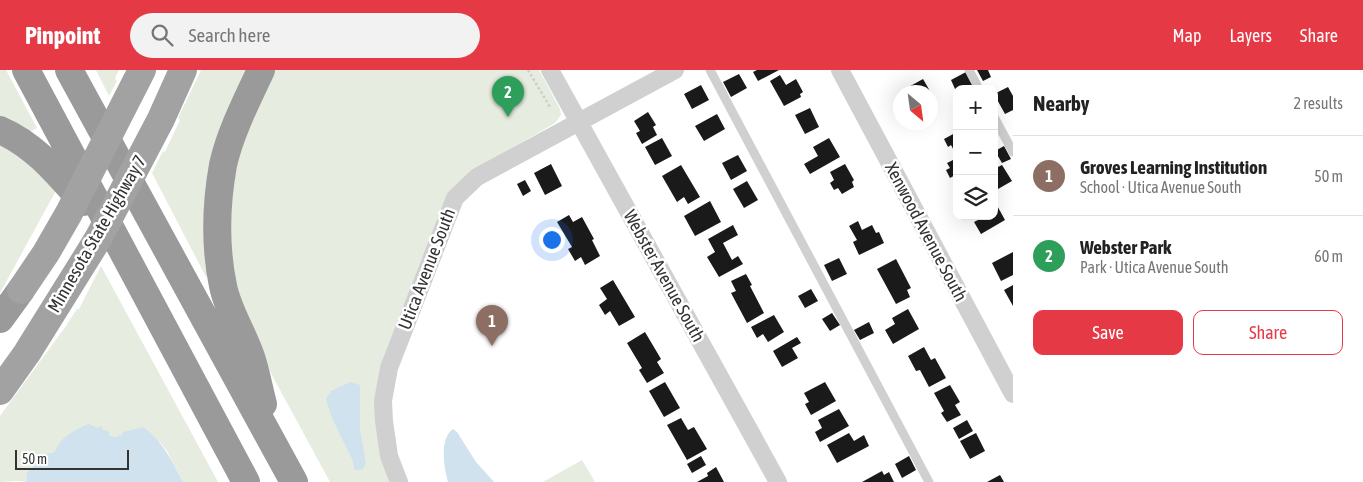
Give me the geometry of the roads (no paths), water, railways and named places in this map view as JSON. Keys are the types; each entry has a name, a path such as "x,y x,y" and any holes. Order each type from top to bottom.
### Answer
{"highway":[{"path":"26,70 246,482"},
{"name":"Minnesota State Highway 7","path":"0,327 69,213 142,70"},
{"name":"Minnesota State Highway 7","path":"0,391 98,239 161,119 183,70"},
{"path":"260,70 234,131 224,164 218,205 218,240 223,287 233,316 251,356 274,444"},
{"path":"74,76 294,482"},
{"path":"0,130 29,146 53,167 113,234"},
{"path":"0,319 22,290"}],"street":[{"name":"Webster Avenue South","path":"550,70 572,125 778,482"},
{"name":"Utica Avenue South","path":"399,482 385,439 383,401 389,368 455,198 477,177 674,70"},
{"name":"Xenwood Avenue South","path":"840,70 1013,394"}],"lane":[{"path":"710,70 929,482"},
{"path":"969,70 977,85"},
{"path":"998,124 1013,152"}],"water":[{"path":"350,382 360,385 360,430 366,463 363,469 355,470 352,459 332,418 326,399 331,391"},
{"path":"89,424 97,428 101,426 103,430 108,431 110,435 115,437 122,435 123,432 143,427 162,445 183,482 26,482 26,473 49,452 54,452 60,442 66,437 77,429"},
{"path":"453,429 457,432 476,462 494,482 448,482 444,461 444,446 446,439"}],"place":[{"name":"Webster Park","path":"508,117"},
{"name":"Groves Learning Institution","path":"492,346"}]}
